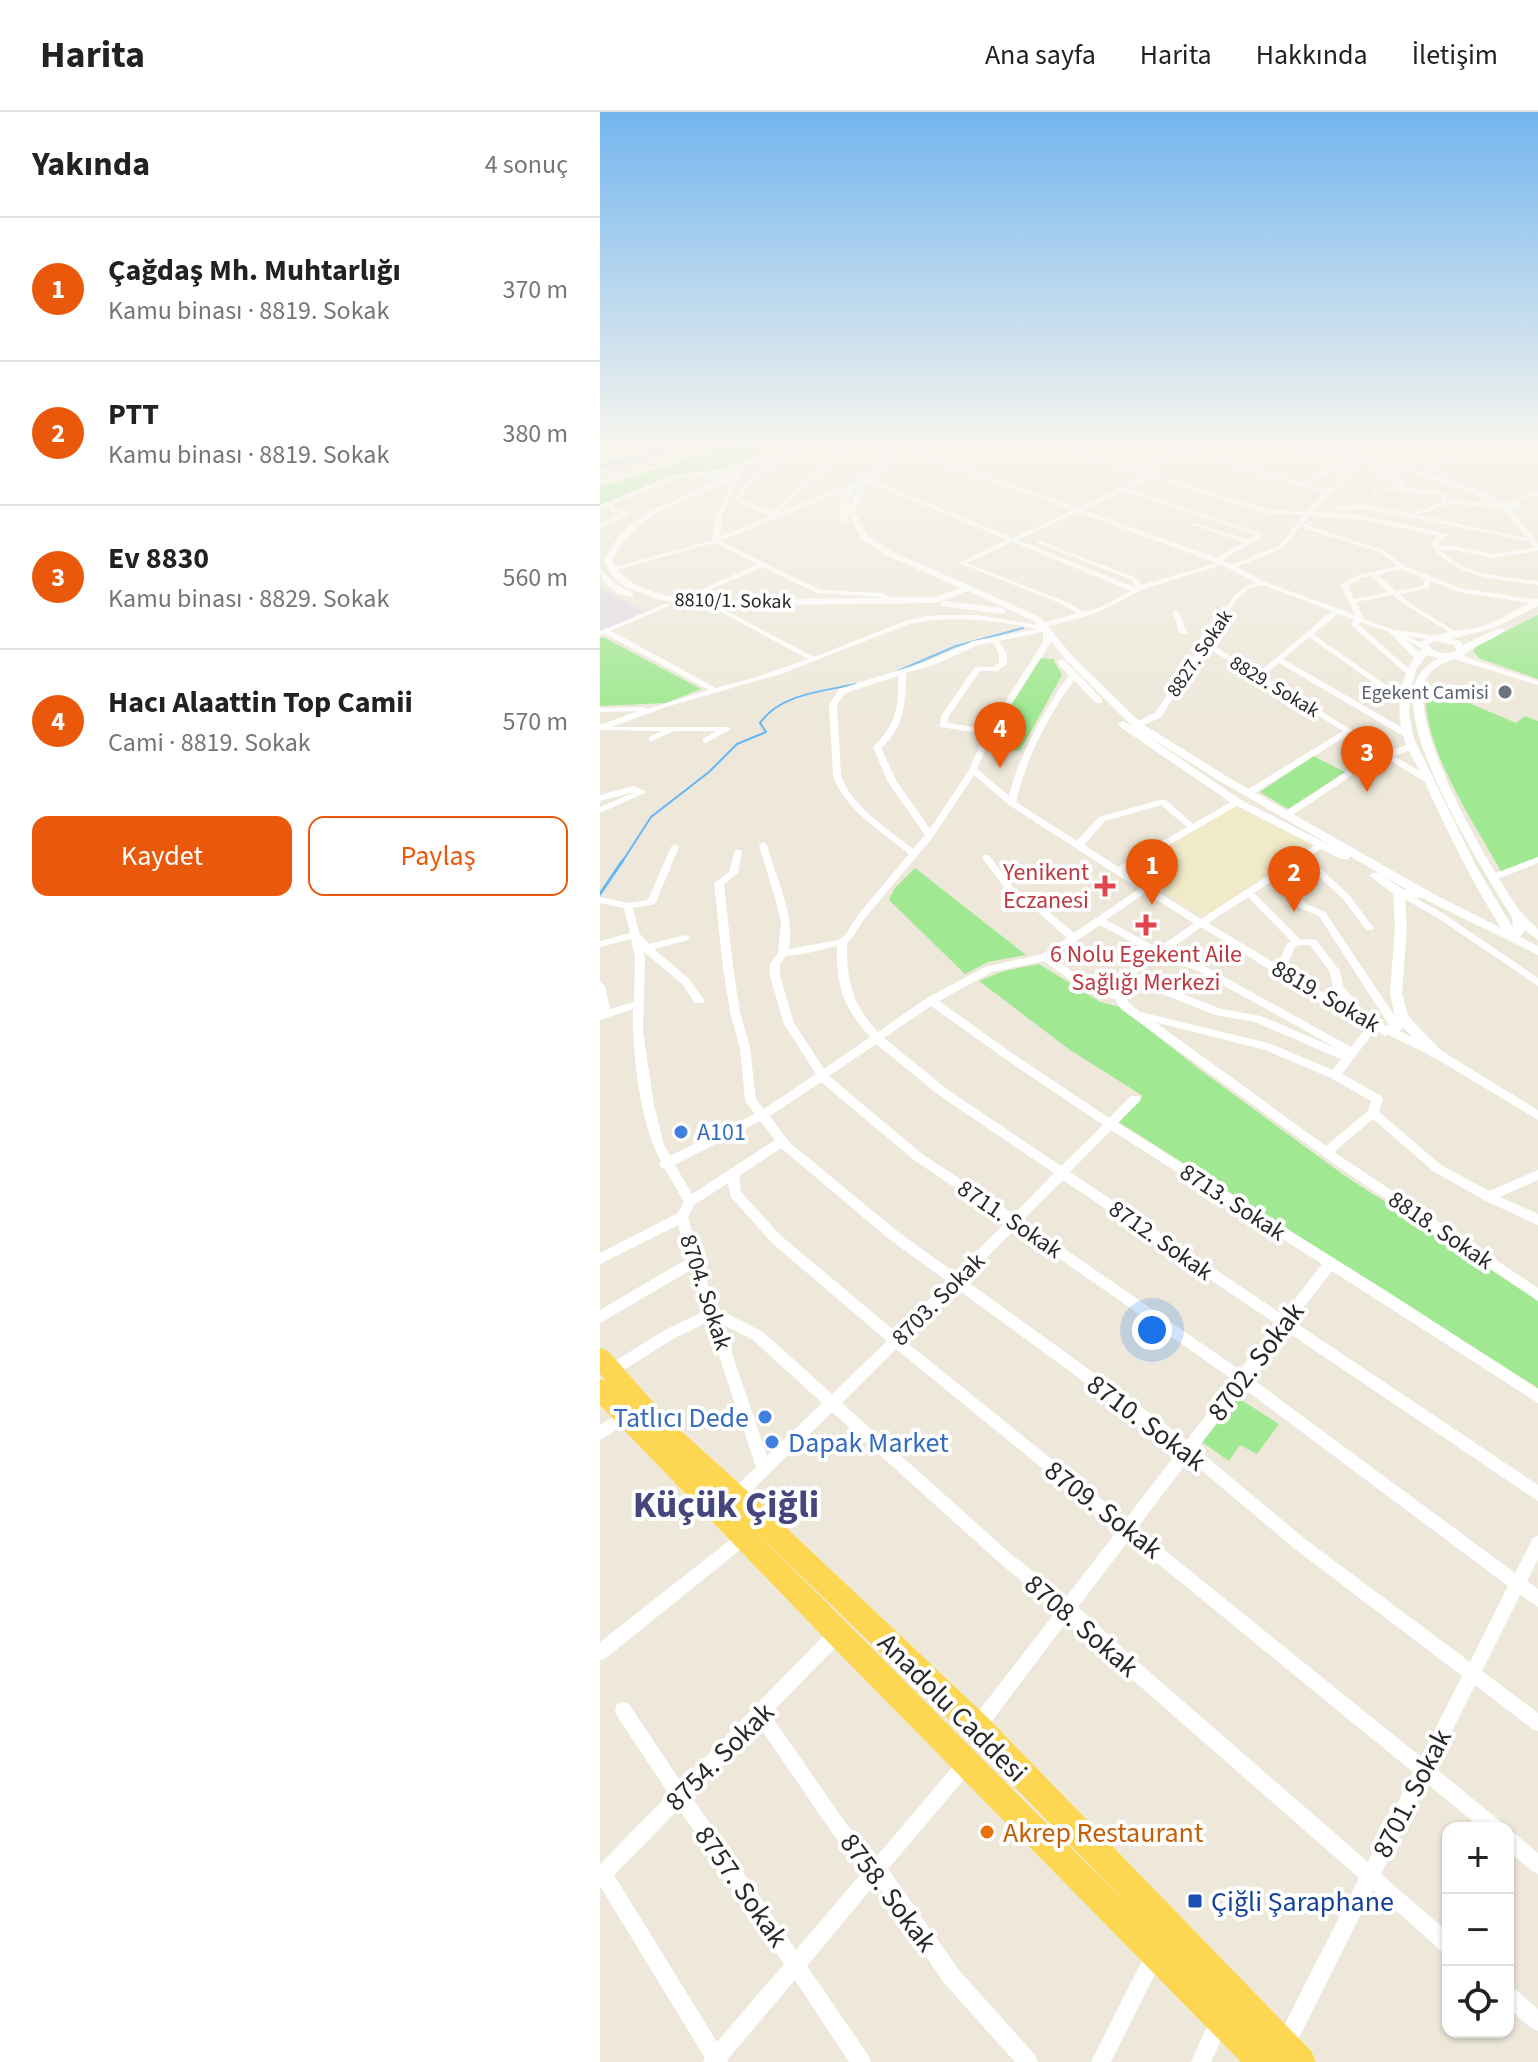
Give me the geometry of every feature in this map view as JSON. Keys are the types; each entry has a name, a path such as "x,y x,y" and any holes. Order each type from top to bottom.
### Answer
{"highway":[{"name":"Anadolu Caddesi","path":"604,1373 624,1417 1155,1955 1235,2022 1283,2056"},
{"name":"Anadolu Caddesi","path":"604,1373 977,1727 1235,2022"}],"street":[{"path":"600,553 613,536"},
{"path":"621,536 608,561 612,569 728,536"},
{"path":"715,541 716,536"},
{"path":"855,536 886,558 1027,615 1137,725 1433,899 1538,945"},
{"path":"864,536 886,552 1041,628 1047,642 1073,676 1132,732 1237,802 1360,865 1538,983"},
{"path":"1007,536 1138,589"},
{"path":"1085,615 1064,603 962,563 1023,536 1134,579 1138,589"},
{"path":"1148,536 1393,632 1422,651 1457,653 1538,683"},
{"path":"1230,536 1248,542"},
{"path":"914,854 862,812 841,787 837,776 833,705 842,691 976,643 1085,615 1138,589 1220,562 1259,536"},
{"path":"1232,567 1281,547 1290,536"},
{"path":"1333,536 1384,552 1402,567 1459,590 1538,602"},
{"path":"1444,536 1437,539 1436,548 1445,560 1501,578 1538,583"},
{"path":"1436,548 1455,548 1492,556 1538,549 1535,538"},
{"path":"715,541 819,592 883,595 891,601"},
{"path":"691,602 707,589 762,565"},
{"path":"1361,620 1344,585 1402,567"},
{"name":"8810/1. Sokak","path":"612,569 628,585 649,594 691,602 891,601 944,598 968,591"},
{"name":"8810/1. Sokak","path":"600,571 611,585 626,593 667,605 717,608 944,604 968,591"},
{"path":"1374,575 1396,595 1454,633"},
{"path":"1352,601 1428,587 1428,579"},
{"name":"8827. Sokak","path":"1137,725 1158,715 1236,597 1248,587 1263,583"},
{"path":"1538,602 1502,623 1465,635 1425,641 1408,673 1404,702 1410,741 1498,915 1511,935 1538,951"},
{"path":"944,604 1008,612"},
{"path":"603,632 667,605"},
{"path":"717,608 813,659"},
{"path":"1258,676 1337,611"},
{"path":"1511,935 1521,927 1518,917 1436,767 1417,695 1429,668 1538,611"},
{"path":"1176,612 1183,633"},
{"path":"600,728 813,659 907,622 943,615 971,615 1041,628"},
{"path":"1361,620 1353,624 1408,673"},
{"path":"603,632 713,689"},
{"path":"1393,632 1453,641 1457,653"},
{"path":"1309,634 1404,702"},
{"path":"990,732 943,725 945,716 978,669 994,669 1003,664 1003,654 995,639"},
{"path":"783,953 842,942 930,835 973,770 990,732 1047,642"},
{"name":"8829. Sokak","path":"1204,643 1428,780"},
{"path":"1279,660 1410,741"},
{"path":"902,672 902,698 893,728 889,739 877,747 881,761 898,790 930,835"},
{"path":"1012,803 1014,789 1040,733 1073,676"},
{"path":"1445,691 1450,687 1461,691"},
{"path":"600,710 656,709"},
{"path":"652,739 677,727"},
{"path":"686,735 704,727"},
{"path":"600,728 727,729 706,741"},
{"path":"1250,792 1349,731"},
{"path":"1288,814 1376,756 1389,755 1410,741"},
{"name":"8819. Sokak","path":"973,770 1012,803 1145,889 1280,971 1389,1025 1535,1112"},
{"path":"600,798 634,789 643,792 600,810"},
{"path":"1079,845 1102,819 1163,802 1193,828"},
{"path":"1120,870 1237,802"},
{"name":"8711. Sokak","path":"763,845 767,868 784,903 789,932 783,953 775,964 775,976 789,1024 823,1077 918,1157 1242,1379 1538,1599"},
{"path":"1119,996 1112,986 1201,923 1321,845"},
{"path":"604,902 628,906 652,902 675,847"},
{"path":"738,852 733,873 719,883 735,1012 745,1048 751,1100 761,1116"},
{"path":"986,857 1019,901 1040,909 1073,938"},
{"path":"1304,858 1347,898 1369,928"},
{"path":"1494,877 1538,860"},
{"path":"1275,876 1303,906 1322,914 1389,1025"},
{"path":"665,1164 761,1116 823,1077 931,1001 989,969 1046,957 1145,889"},
{"path":"1399,892 1433,899"},
{"path":"1335,1075 1350,1055 1389,1025 1396,993 1401,927 1399,892"},
{"path":"1249,893 1298,942"},
{"name":"8704. Sokak","path":"628,906 636,935 640,972 638,1032 648,1105 665,1164 690,1202 682,1217 694,1261 764,1469"},
{"path":"1471,918 1492,920 1498,915"},
{"path":"1518,917 1538,936"},
{"path":"1099,920 1159,953 1202,969 1350,1055"},
{"path":"600,944 636,935 646,948 682,976 699,1000"},
{"path":"646,948 685,938"},
{"name":"8712. Sokak","path":"842,942 844,986 863,1023 944,1093 1538,1494"},
{"path":"1280,971 1291,945 1313,942 1335,971 1338,987 1358,1012 1389,1025 1436,1053"},
{"path":"1046,957 1090,990 1119,996"},
{"path":"1126,976 1219,1012 1257,1019 1350,1055"},
{"path":"600,986 603,1015 639,1004"},
{"name":"8818. Sokak","path":"1119,996 1134,1013 1344,1165 1538,1295"},
{"name":"8713. Sokak","path":"931,1001 1017,1064 1279,1234 1431,1325 1538,1397"},
{"path":"1134,1013 1268,1047 1335,1075 1377,1099 1373,1113 1326,1152"},
{"name":"8703. Sokak","path":"736,1496 833,1404 1135,1099"},
{"path":"1373,1113 1437,1168 1488,1197 1538,1220"},
{"name":"8710. Sokak","path":"761,1116 782,1141 893,1235 1188,1450 1300,1544 1538,1723"},
{"path":"690,1202 782,1141"},
{"path":"1488,1197 1538,1175"},
{"name":"8709. Sokak","path":"733,1176 735,1194 776,1239 896,1341 1488,1822"},
{"path":"600,1259 682,1217"},
{"path":"600,1317 694,1261"},
{"name":"8702. Sokak","path":"977,1727 1330,1263"},
{"path":"604,1373 668,1335 713,1313"},
{"name":"8708. Sokak","path":"713,1313 758,1336 1007,1560 1066,1607 1442,1939"},
{"path":"600,1433 624,1417"},
{"path":"600,1652 745,1537"},
{"name":"8701. Sokak","path":"1283,2056 1369,1876 1426,1770 1470,1672 1538,1543"},
{"name":"8754. Sokak","path":"601,1876 838,1634"},
{"name":"8757. Sokak","path":"623,1710 739,1887 797,1965 861,2062"},
{"name":"8758. Sokak","path":"760,1714 841,1831 878,1870 951,1976 1028,2062"},
{"path":"601,1876 715,2061 966,1763"},
{"path":"1514,1844 1538,1865"},
{"path":"1101,2062 1155,1955"},
{"path":"1514,2001 1538,2021"},
{"path":"1201,2062 1235,2022 1256,2062"},
{"path":"1283,2056 1308,2062"}],"shaded area":[{"path":"600,588 645,612 600,631"},
{"path":"1237,802 1315,842 1204,917 1128,870"}],"green space":[{"path":"1538,615 1538,679 1479,658 1473,651 1477,646"},
{"path":"600,638 701,689 666,703 600,706"},
{"path":"1038,658 1053,659 1062,675 1020,751 986,748"},
{"path":"1427,685 1516,723 1525,716 1538,721 1538,860 1503,875 1440,757 1426,708"},
{"path":"1313,756 1345,772 1288,809 1260,792"},
{"path":"915,868 1026,955 988,962 965,974 889,900 894,889"},
{"path":"1039,964 1100,1002 1120,1007 1345,1176 1538,1300 1538,1388 1117,1121 1143,1096 1070,1050 979,981 1004,971"},
{"path":"1238,1398 1279,1424 1257,1454 1240,1445 1229,1461 1202,1442"}],"waterway":[{"path":"898,671 956,646 1023,628"},
{"path":"622,862 651,817 709,772 737,744 766,732 760,723 769,713 804,695 856,684"},
{"path":"600,894 623,860"}],"place":[{"name":"Egekent Camisi","path":"1505,692"},
{"name":"Hacı Alaattin Top Camii","path":"1000,768"},
{"name":"Ev 8830","path":"1367,792"},
{"name":"Yenikent Eczanesi","path":"1105,886"},
{"name":"Çağdaş Mh. Muhtarlığı","path":"1152,905"},
{"name":"PTT","path":"1294,912"},
{"name":"6 Nolu Egekent Aile Sağlığı Merkezi","path":"1146,925"},
{"name":"A101","path":"681,1132"},
{"name":"Tatlıcı Dede","path":"765,1417"},
{"name":"Dapak Market","path":"772,1442"},
{"name":"Akrep Restaurant","path":"987,1832"},
{"name":"Çiğli Şaraphane","path":"1195,1901"}],"district":[{"name":"Küçük Çiğli","path":"726,1504"}]}
